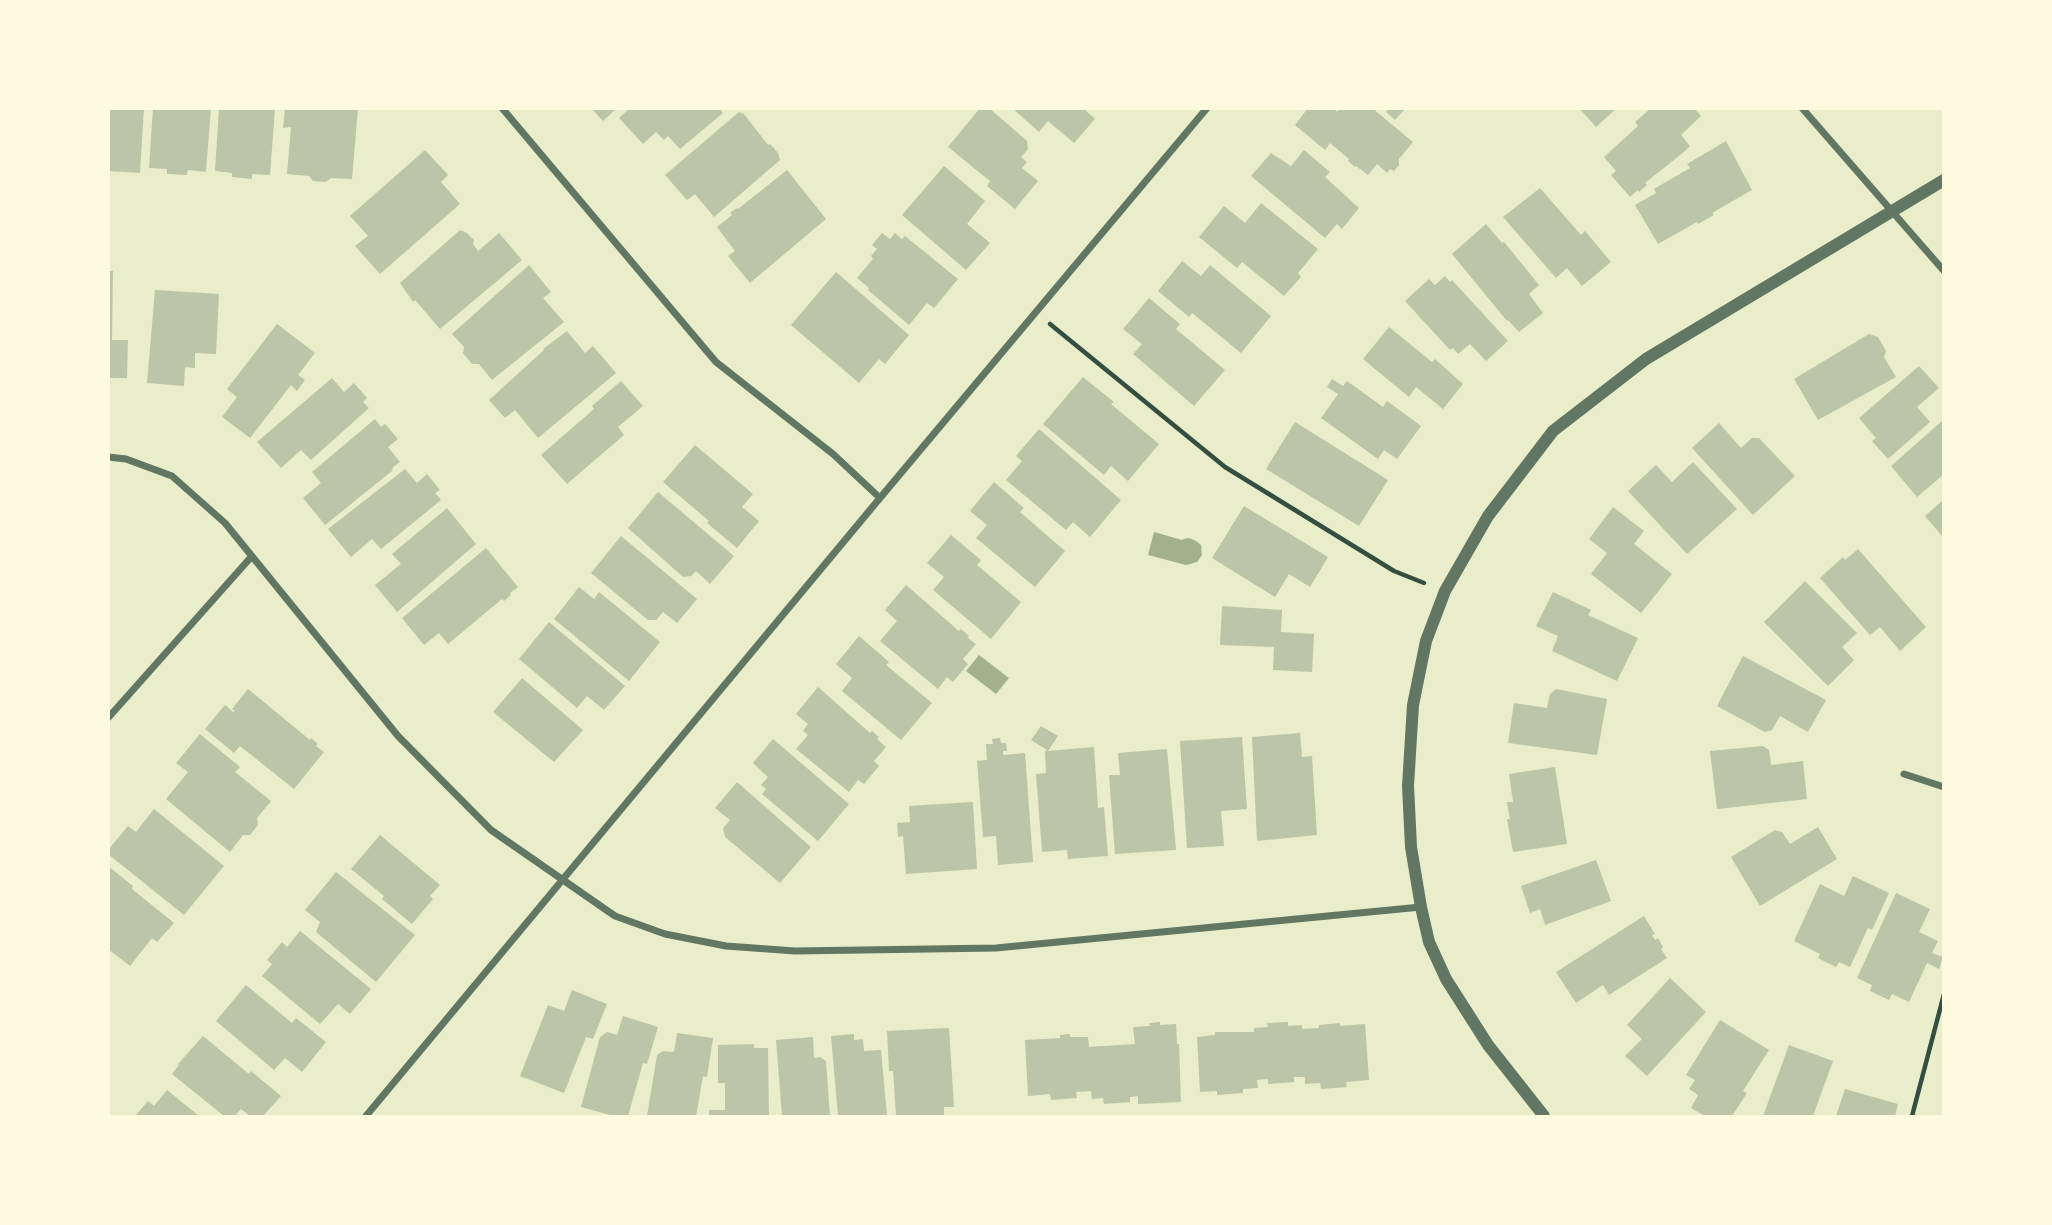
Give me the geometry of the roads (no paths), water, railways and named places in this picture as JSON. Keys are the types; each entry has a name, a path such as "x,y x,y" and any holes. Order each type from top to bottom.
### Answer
{"street":[{"path":"502,108 716,362 833,454 880,498"},
{"path":"366,1116 1207,108"},
{"path":"1802,108 1944,271"},
{"path":"1544,1116 1488,1045 1446,979 1429,942 1421,907 1411,847 1408,786 1413,705 1426,640 1445,591 1488,516 1553,431 1646,359 1944,180"},
{"path":"108,457 126,459 172,476 225,523 398,736 491,830 615,916 665,934 726,946 795,951 996,948 1421,907"},
{"path":"108,718 251,556"},
{"path":"1904,774 1944,787"}]}
